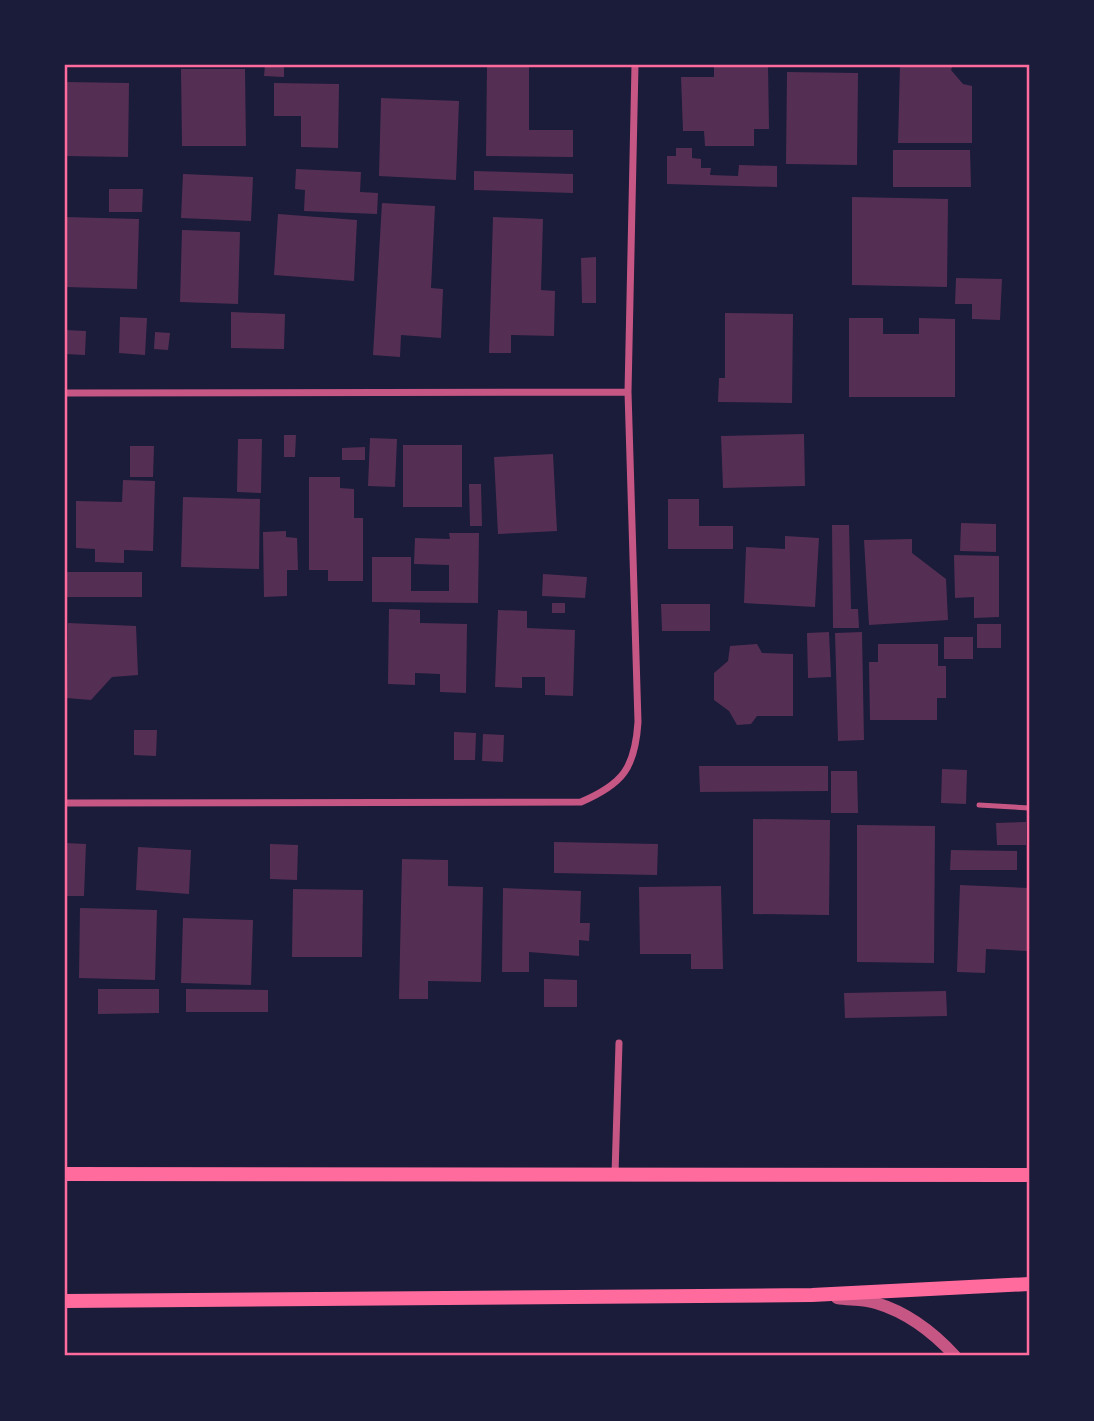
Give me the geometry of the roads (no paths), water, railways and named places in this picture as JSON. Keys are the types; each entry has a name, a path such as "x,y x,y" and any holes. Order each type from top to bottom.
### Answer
{"main road":[{"path":"65,1174 1029,1175"},
{"path":"65,1301 812,1295 1029,1284"}],"street":[{"path":"65,803 581,802 606,792 625,773 636,749 638,722 628,393 635,65"},
{"path":"65,393 628,393"},
{"path":"615,1174 619,1043"},
{"path":"812,1295 875,1303 904,1315 930,1333 955,1356"}],"lane":[{"path":"979,805 1029,808"}]}
